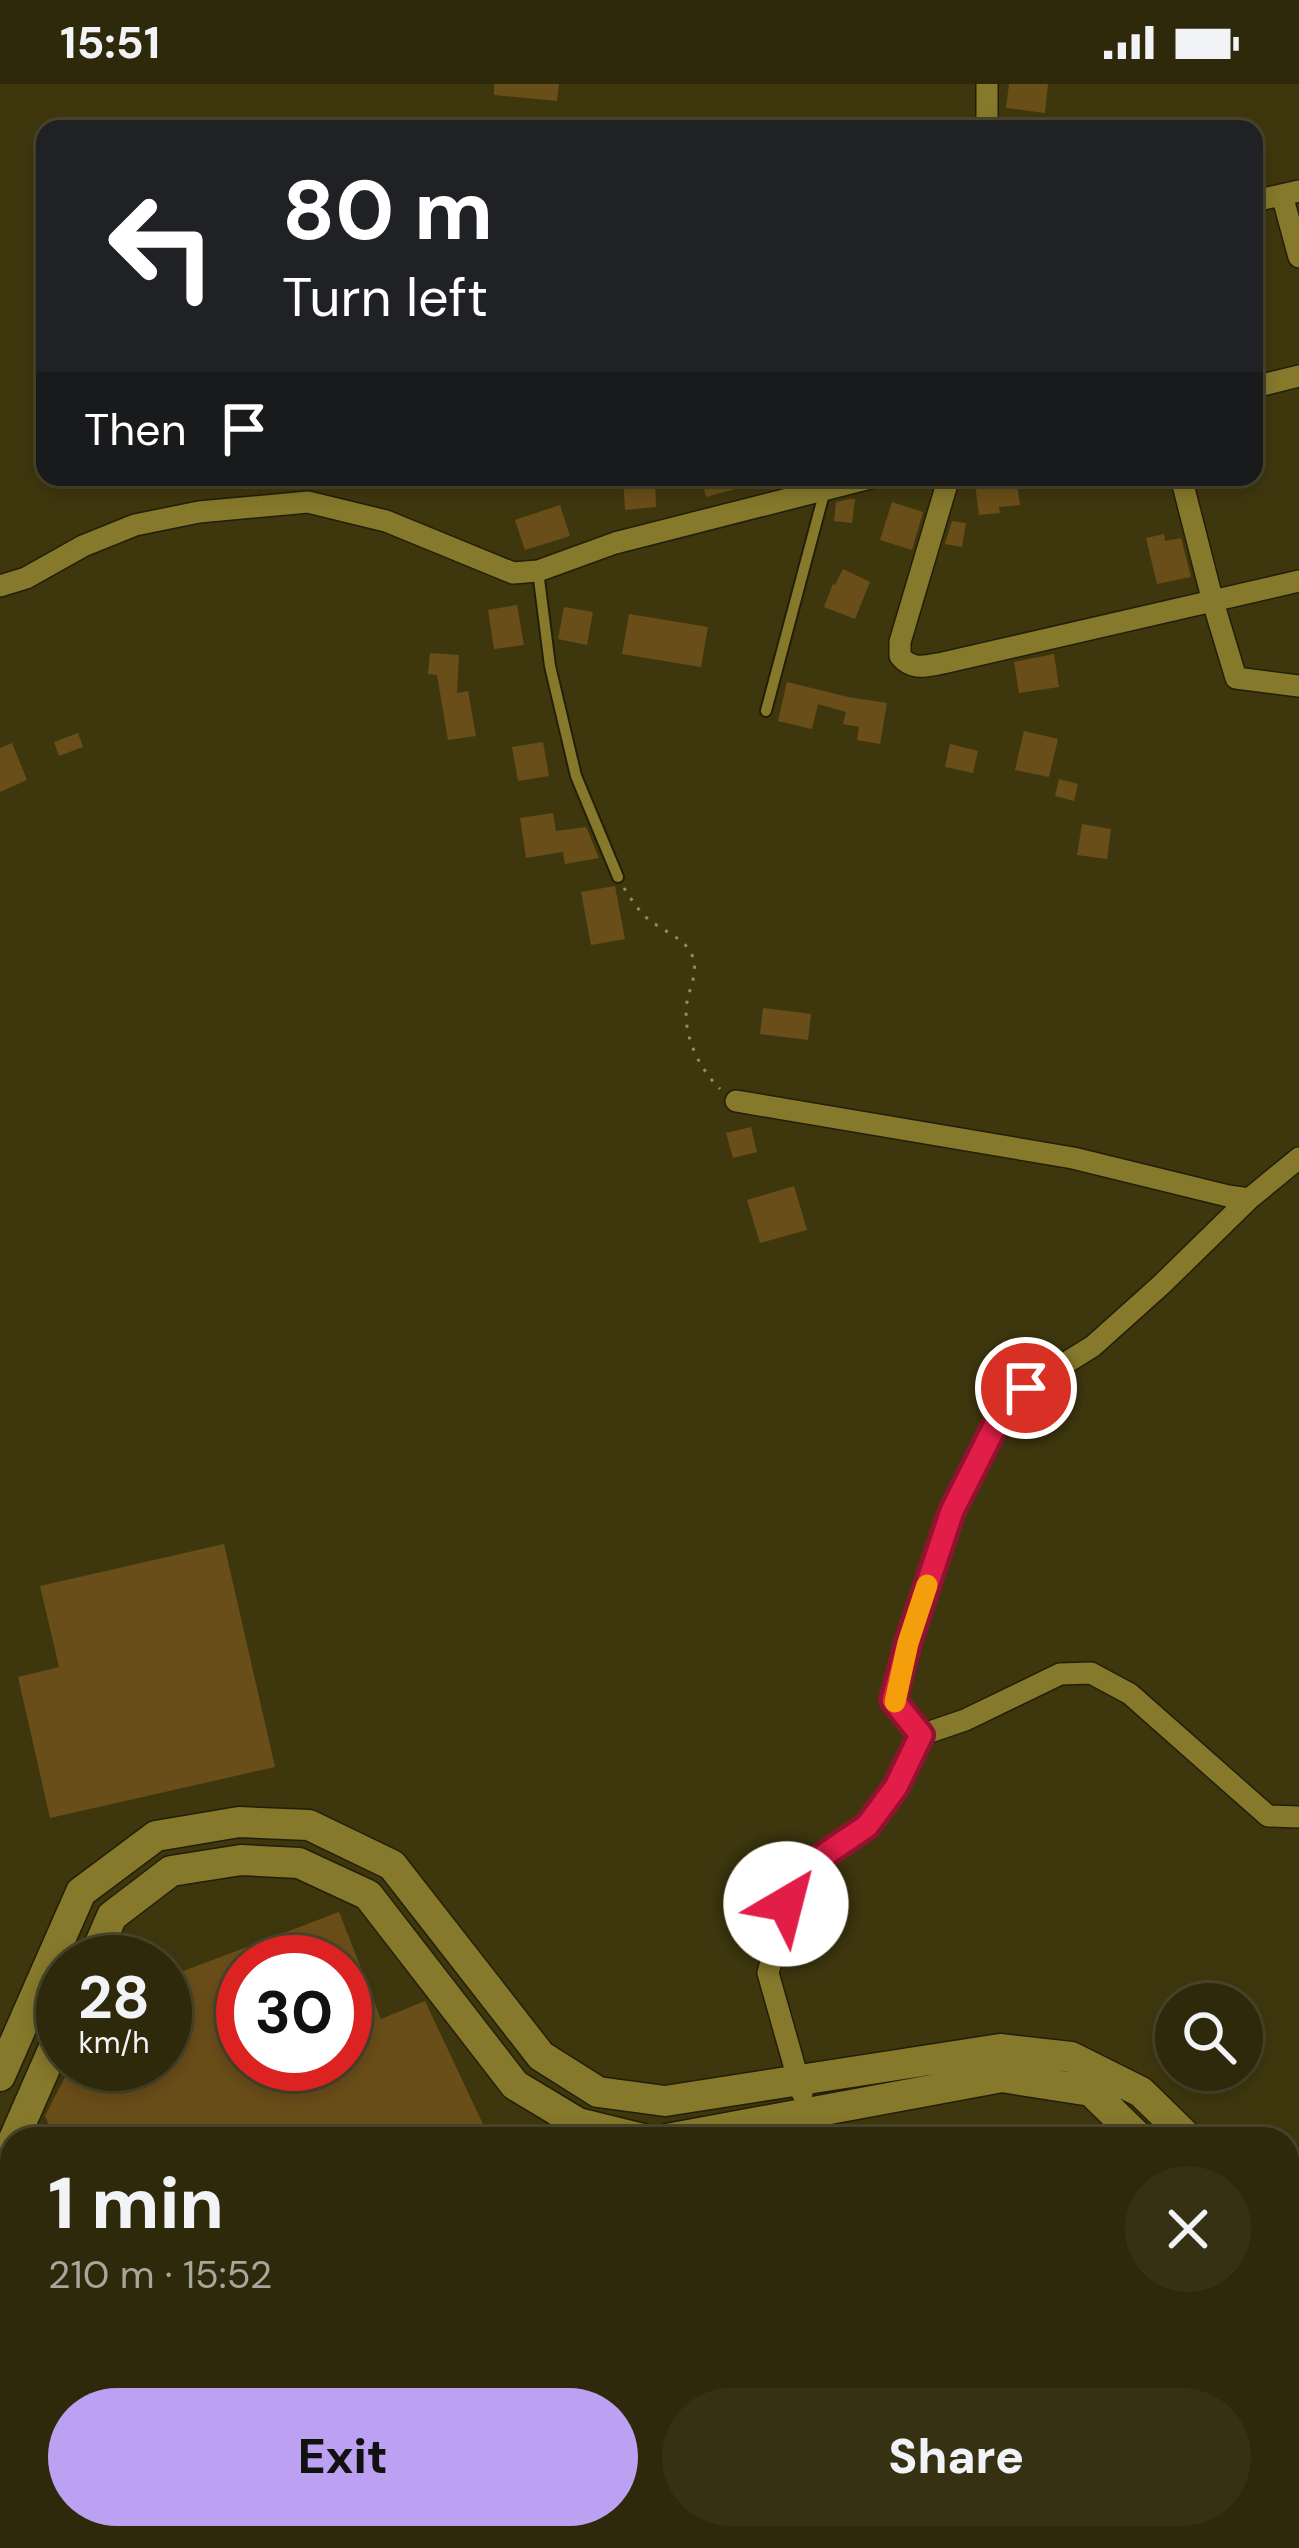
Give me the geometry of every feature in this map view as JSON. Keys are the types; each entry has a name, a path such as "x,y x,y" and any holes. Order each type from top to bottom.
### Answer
{"street":[{"path":"986,84 987,120"},
{"path":"1291,193 1299,257"},
{"path":"1263,385 1299,376"},
{"path":"0,586 135,525 199,512 308,502 386,521 513,573 538,571 615,543 840,486"},
{"path":"946,486 900,642 900,656 910,666 943,663 1299,581"},
{"path":"1183,486 1236,679 1299,686"},
{"path":"736,1100 1073,1158 1249,1199"},
{"path":"921,1735 893,1700 952,1511 1000,1416 1026,1388 1093,1346 1299,1158"},
{"path":"808,2113 768,1973 786,1904 814,1862 867,1826 896,1787 921,1735 965,1720 1060,1674 1090,1673 1130,1694 1268,1816 1299,1816"},
{"path":"0,2076 81,1892 156,1836 239,1822 309,1825 392,1865 541,2056 598,2092 664,2101 1000,2049 1071,2057 1141,2092 1177,2127"},
{"path":"104,1935 112,1916 171,1871 241,1860 299,1862 368,1895 515,2085 578,2123 594,2127"},
{"path":"732,2127 1002,2078 1091,2091 1128,2127"},
{"path":"19,2127 36,2089"}],"lane":[{"path":"766,711 825,490"},
{"path":"538,571 550,666 576,776 618,878"}],"path":[{"path":"618,878 638,909 690,949 695,968 686,1005 690,1041 710,1079 736,1100"}],"building":[{"path":"494,84 559,84 557,101 494,95"},
{"path":"1009,84 1048,84 1045,113 1006,108"},
{"path":"624,486 655,486 656,507 625,510"},
{"path":"703,486 746,486 706,497"},
{"path":"975,486 1017,486 1020,505 979,515"},
{"path":"855,499 852,523 834,521 836,502"},
{"path":"892,502 923,512 912,550 880,540"},
{"path":"560,505 570,536 525,550 515,520"},
{"path":"952,521 966,523 962,547 945,544"},
{"path":"1164,534 1165,541 1181,538 1191,577 1157,584 1146,538"},
{"path":"843,569 870,582 855,619 824,607"},
{"path":"517,605 524,645 494,649 488,610"},
{"path":"564,607 593,612 587,645 558,639"},
{"path":"629,614 708,627 701,667 622,654"},
{"path":"430,653 459,655 457,693 468,691 476,736 448,740 437,675 428,674"},
{"path":"1054,654 1059,687 1019,693 1014,662"},
{"path":"787,682 887,703 880,744 857,740 859,727 843,724 846,712 818,704 812,729 778,721"},
{"path":"1024,731 1058,739 1049,777 1015,770"},
{"path":"78,733 83,747 59,756 54,742"},
{"path":"543,742 549,776 518,781 512,747"},
{"path":"12,743 27,780 0,792 0,748"},
{"path":"950,744 978,751 973,773 945,767"},
{"path":"1059,779 1078,784 1074,801 1055,796"},
{"path":"553,813 556,831 586,827 599,858 565,864 563,852 526,858 520,818"},
{"path":"1082,824 1111,829 1107,859 1077,855"},
{"path":"615,886 625,939 591,945 581,892"},
{"path":"763,1008 811,1014 808,1040 760,1034"},
{"path":"751,1127 757,1152 733,1158 726,1133"},
{"path":"794,1186 807,1230 760,1243 747,1200"},
{"path":"224,1544 275,1767 50,1818 18,1677 59,1667 40,1586"},
{"path":"339,1912 348,1935 278,1935"},
{"path":"216,1959 216,2091 372,2091 372,1996 381,2019 425,2001 484,2127 50,2127 45,2116 58,2091 192,2091 192,1968"}],"slow traffic":[{"path":"895,1702 927,1585"}],"route":[{"path":"786,1904 814,1862 867,1826 896,1787 921,1735 893,1700 908,1643 952,1511 1000,1416 1026,1388"}]}
